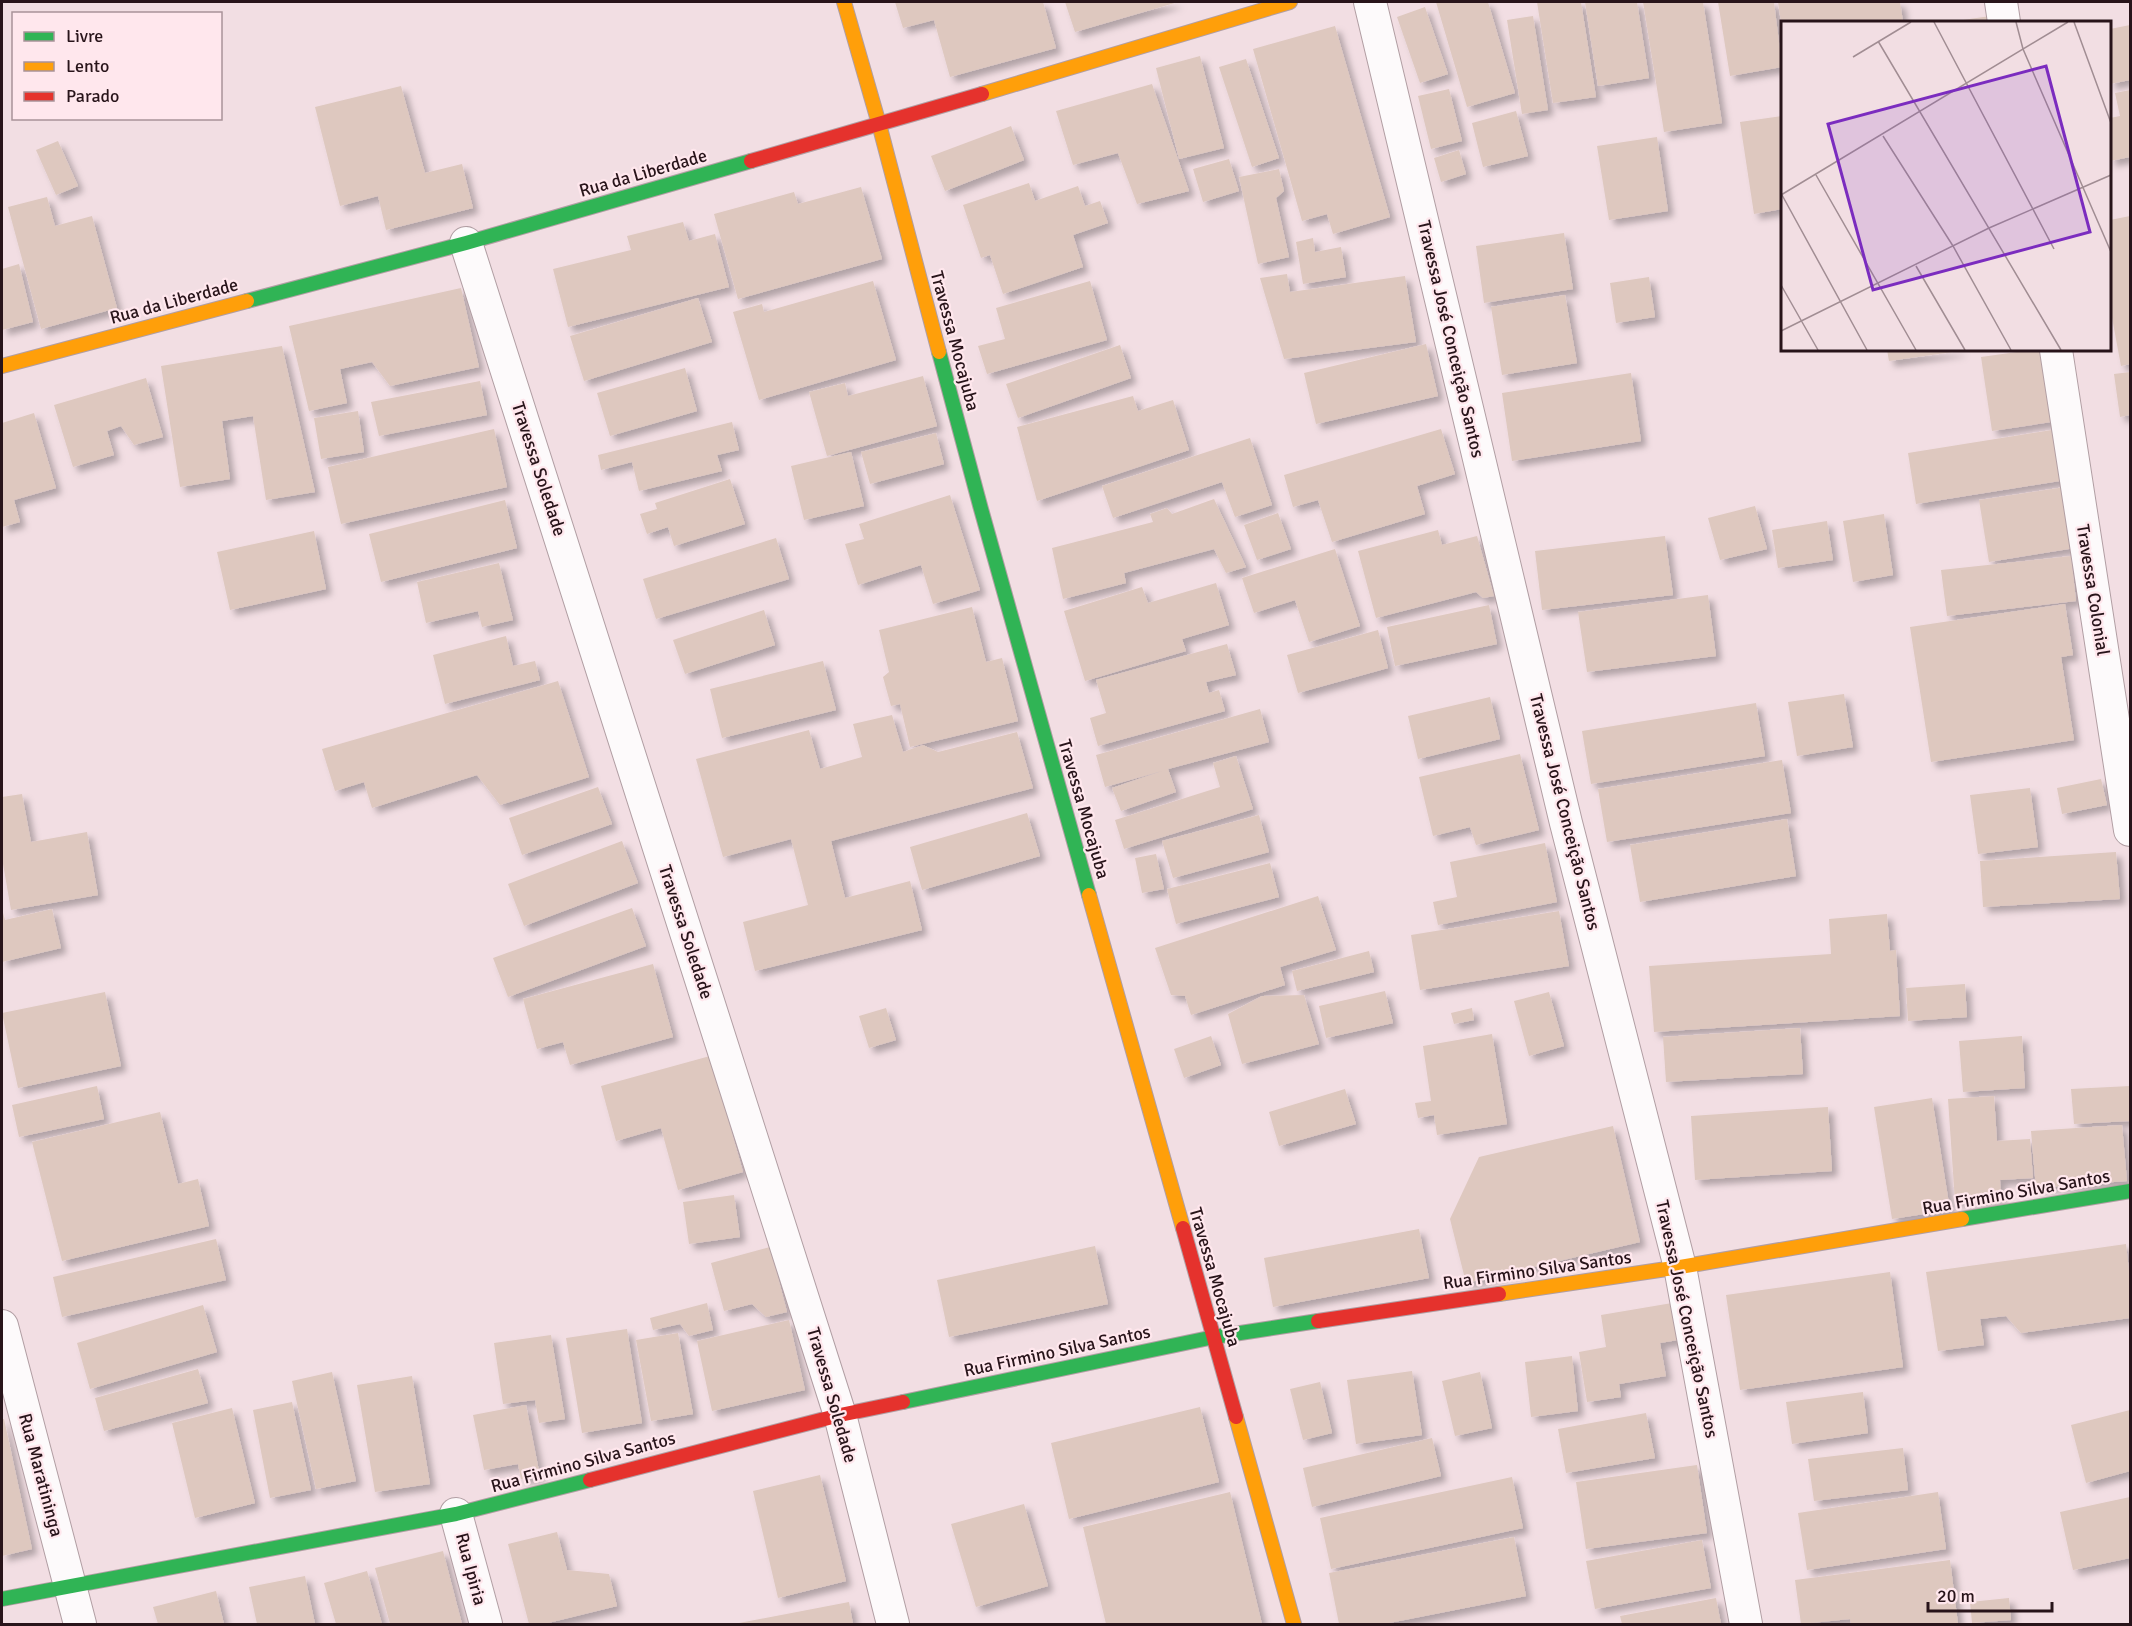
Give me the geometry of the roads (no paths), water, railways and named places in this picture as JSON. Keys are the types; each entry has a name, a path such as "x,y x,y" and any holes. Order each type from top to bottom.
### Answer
{"street":[{"name":"Travessa Mocajuba","path":"844,2 879,123 981,509 1294,1624"},
{"name":"Rua da Liberdade","path":"2,366 466,243 1290,2"},
{"name":"Travessa José Conceição Santos","path":"1370,2 1566,823 1680,1267 1746,1624"},
{"path":"2001,2 2004,21"},
{"name":"Travessa Soledade","path":"466,243 840,1415 893,1624"},
{"name":"Travessa Colonial","path":"2056,351 2130,830"},
{"name":"Rua Firmino Silva Santos","path":"2,1599 456,1514 840,1415 1214,1337 1680,1267 2130,1191"},
{"name":"Rua Maratininga","path":"2,1326 80,1624"},
{"name":"Rua Ipiria","path":"456,1514 486,1624"}]}
